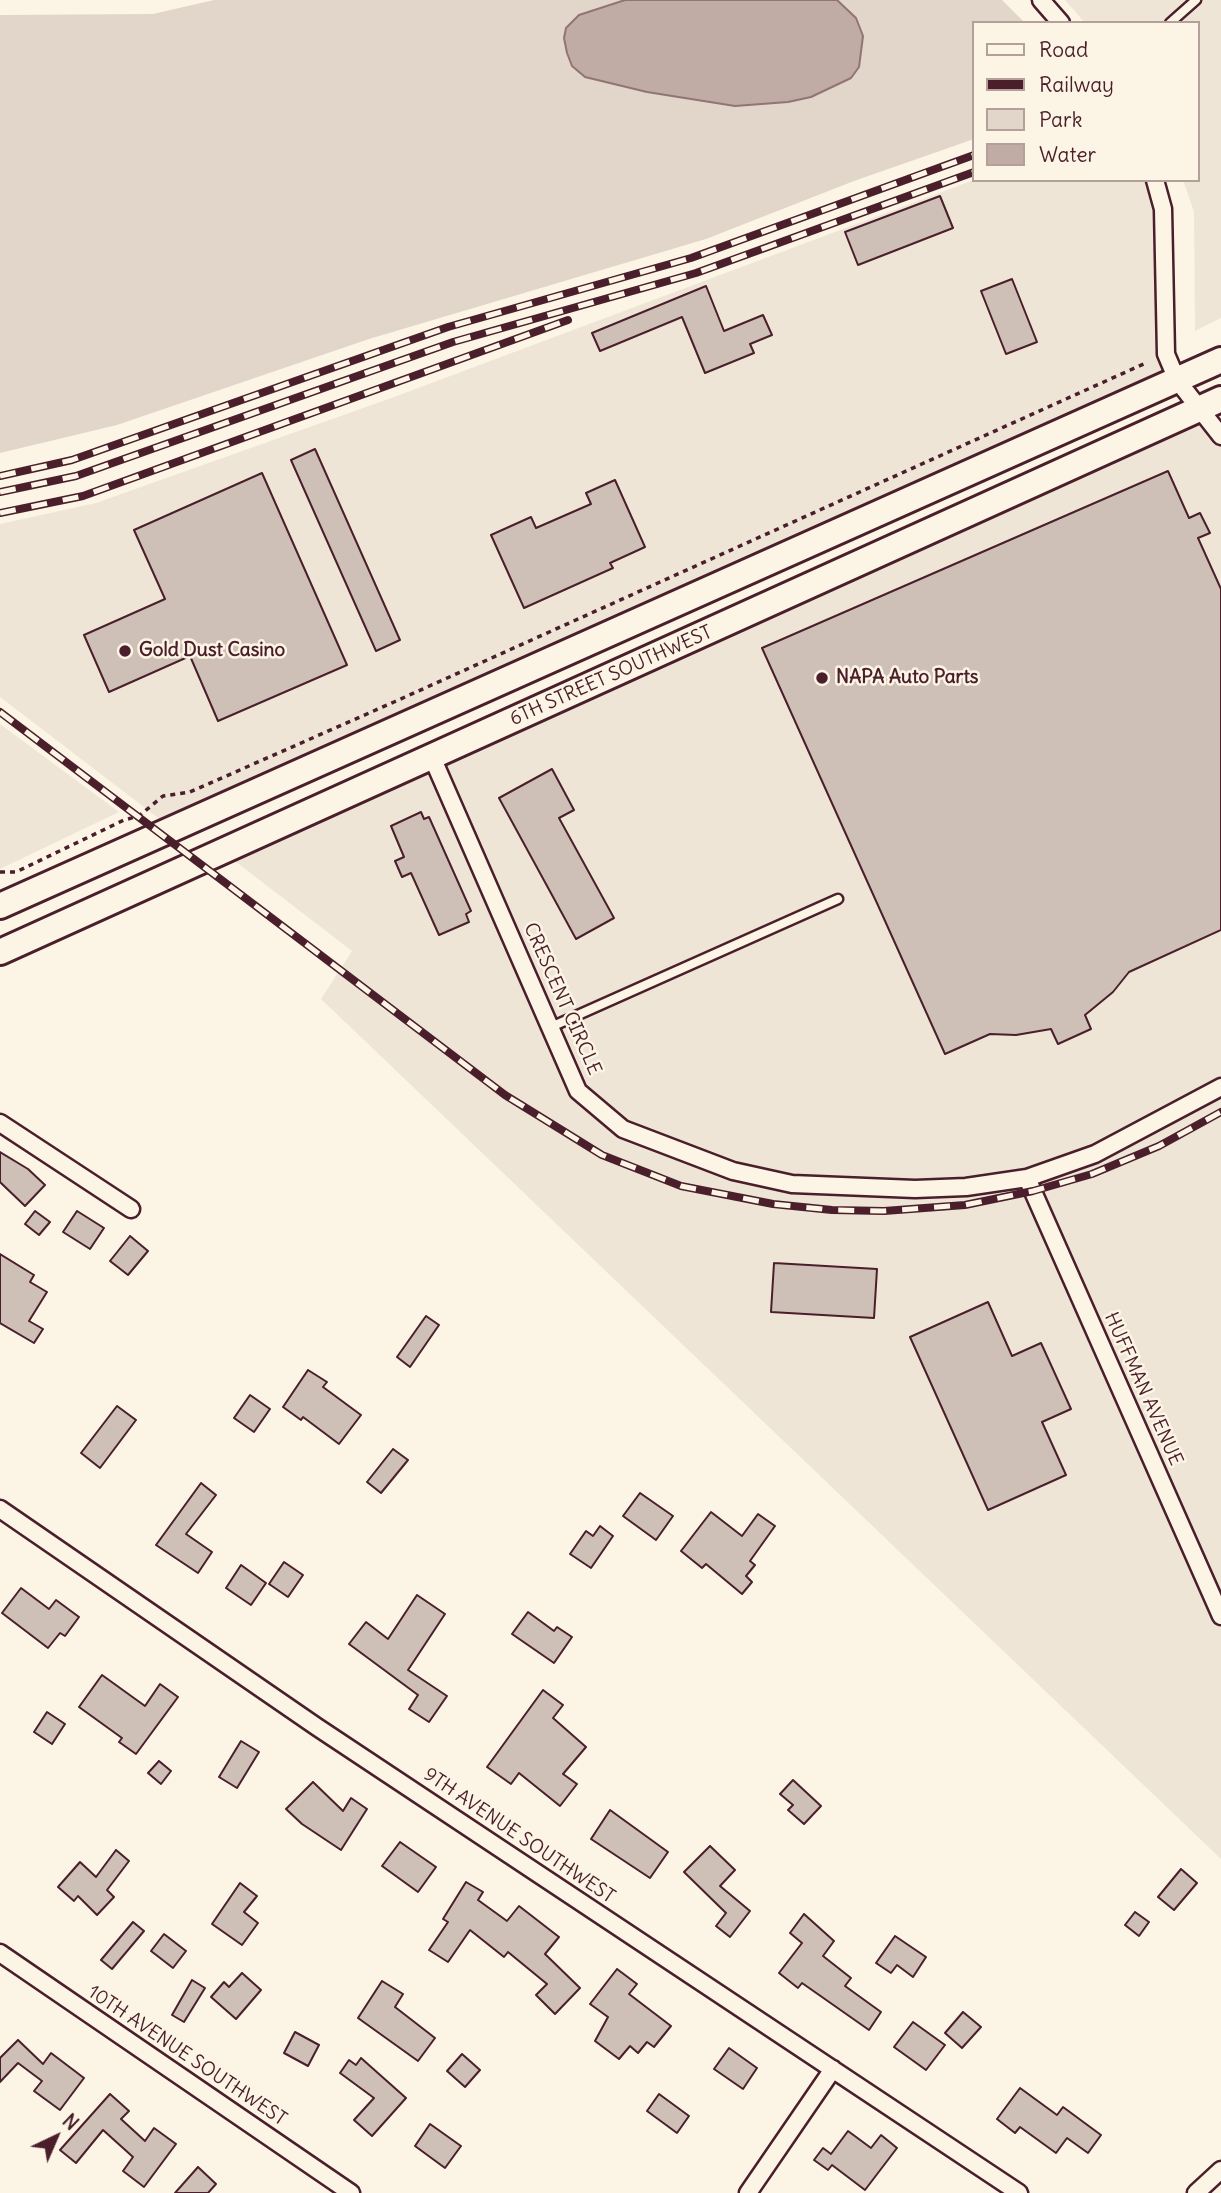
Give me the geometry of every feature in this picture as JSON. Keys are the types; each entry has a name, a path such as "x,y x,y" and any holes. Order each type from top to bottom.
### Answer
{"main road":[{"name":"6TH STREET SOUTHWEST","path":"0,906 1221,360"},
{"name":"6TH STREET SOUTHWEST","path":"2,946 432,757 1221,399"}],"street":[{"path":"1041,0 1060,21"},
{"path":"1156,182 1163,209 1164,343 1177,380 1221,436"},
{"name":"CRESCENT CIRCLE","path":"432,757 578,1091 623,1129 733,1171 792,1184 877,1189 966,1187 1027,1178 1095,1154 1221,1087"},
{"path":"0,1123 131,1209"},
{"name":"HUFFMAN AVENUE","path":"1027,1178 1221,1616"},
{"name":"9TH AVENUE SOUTHWEST","path":"0,1509 317,1727 1019,2193"},
{"name":"10TH AVENUE SOUTHWEST","path":"0,1953 351,2193"},
{"path":"748,2193 833,2069"},
{"path":"1196,2193 1221,2170"}],"lane":[{"path":"1172,21 1196,0"},
{"path":"551,1027 838,899"}],"path":[{"path":"0,872 16,872 124,820 139,816 163,796 190,792 382,708 1148,362"}],"shaded area":[{"path":"1065,0 1221,0 1221,318 1195,331 1194,212 1184,182 1200,182 1200,21 1083,21"},
{"path":"972,181 1154,182 1164,343 1177,380 174,830 0,697 0,524 96,503 394,397"},
{"path":"1221,400 1221,1859 321,999 352,951 223,852"},
{"path":"0,724 119,812 0,869"}],"green space":[{"path":"214,0 1002,0 1023,21 972,21 972,140 854,181 706,239 369,339 117,425 0,453 0,15 153,14"}],"water":[{"path":"625,0 837,0 856,18 863,36 859,67 851,78 811,97 788,102 735,106 647,92 585,77 572,66 564,38 566,28 579,15"}],"building":[{"path":"940,196 953,228 858,265 845,232"},
{"path":"1012,279 1037,342 1006,354 981,291"},
{"path":"706,286 724,331 763,315 772,335 750,344 754,353 705,373 682,317 600,351 592,333"},
{"path":"315,449 400,640 376,651 291,460"},
{"path":"1168,471 1189,518 1200,513 1210,533 1198,538 1221,589 1221,930 1129,972 1113,992 1085,1015 1091,1029 1058,1044 1051,1029 1016,1035 990,1034 945,1054 762,648"},
{"path":"262,473 347,665 218,721 190,656 109,692 84,635 165,599 134,530"},
{"path":"615,480 645,547 610,563 613,568 524,608 491,535 531,517 536,528 591,504 586,493"},
{"path":"552,769 574,810 559,818 614,918 576,939 499,798"},
{"path":"421,812 424,819 429,817 471,911 466,914 469,922 439,935 411,873 402,877 395,861 404,857 391,826"},
{"path":"0,1152 28,1169 45,1185 25,1206 0,1182"},
{"path":"35,1211 50,1222 39,1235 25,1224"},
{"path":"77,1211 104,1228 90,1249 63,1232"},
{"path":"130,1236 148,1251 128,1275 110,1261"},
{"path":"0,1254 34,1275 30,1282 47,1292 29,1321 43,1329 34,1343 0,1323"},
{"path":"774,1263 877,1269 874,1318 771,1312"},
{"path":"988,1302 1012,1356 1041,1343 1071,1409 1042,1422 1066,1475 988,1510 910,1337"},
{"path":"426,1316 439,1325 410,1367 397,1357"},
{"path":"308,1370 327,1382 323,1387 361,1415 339,1444 303,1417 301,1420 283,1407"},
{"path":"250,1395 270,1409 254,1432 234,1418"},
{"path":"117,1406 136,1420 100,1468 81,1453"},
{"path":"393,1449 408,1460 381,1493 367,1482"},
{"path":"201,1483 216,1495 186,1534 212,1552 198,1573 156,1545"},
{"path":"640,1493 673,1516 656,1540 623,1516"},
{"path":"711,1512 742,1536 758,1514 775,1526 750,1561 755,1565 746,1576 752,1582 742,1594 706,1564 702,1568 681,1551"},
{"path":"600,1526 613,1536 591,1568 570,1554 586,1531 593,1536"},
{"path":"284,1562 303,1575 288,1597 269,1584"},
{"path":"241,1565 266,1583 251,1605 226,1588"},
{"path":"21,1588 49,1609 56,1600 79,1617 65,1636 60,1633 48,1648 2,1613"},
{"path":"417,1595 445,1614 408,1670 447,1696 429,1722 409,1709 418,1695 349,1644 366,1622 388,1639"},
{"path":"528,1612 554,1631 557,1627 572,1637 554,1663 512,1634"},
{"path":"102,1675 145,1706 160,1684 178,1697 136,1754 119,1742 122,1738 79,1707"},
{"path":"543,1690 563,1705 553,1718 586,1747 563,1774 577,1784 560,1806 519,1773 511,1784 487,1767"},
{"path":"47,1712 65,1724 52,1744 34,1732"},
{"path":"241,1741 259,1752 237,1788 219,1777"},
{"path":"159,1761 171,1771 161,1784 148,1773"},
{"path":"793,1780 821,1806 804,1824 788,1810 793,1805 780,1794"},
{"path":"313,1782 343,1811 351,1798 367,1809 341,1850 302,1824 286,1809"},
{"path":"610,1810 668,1852 650,1878 591,1839"},
{"path":"400,1842 436,1867 418,1892 382,1866"},
{"path":"710,1846 735,1870 720,1886 750,1911 730,1937 716,1926 726,1913 684,1872"},
{"path":"116,1850 129,1861 107,1890 114,1897 97,1915 78,1896 74,1901 58,1887 80,1862 96,1877"},
{"path":"1181,1869 1197,1883 1174,1910 1158,1897"},
{"path":"466,1882 483,1892 478,1900 507,1921 519,1906 559,1937 545,1954 580,1988 555,2014 536,1995 547,1984 508,1952 504,1957 470,1930 448,1962 429,1950 448,1922 443,1919"},
{"path":"240,1883 257,1896 244,1912 258,1923 242,1945 212,1924"},
{"path":"1135,1912 1149,1922 1139,1936 1125,1925"},
{"path":"804,1914 834,1941 823,1956 851,1978 845,1986 881,2012 869,2030 802,1983 798,1988 779,1973 802,1943 790,1933"},
{"path":"133,1922 144,1931 112,1969 101,1960"},
{"path":"164,1934 186,1951 173,1968 151,1951"},
{"path":"895,1936 926,1957 913,1977 897,1965 891,1973 876,1963"},
{"path":"617,1969 637,1984 629,1994 671,2026 654,2047 647,2042 638,2053 630,2046 619,2059 595,2041 608,2017 590,2004"},
{"path":"242,1973 261,1990 236,2019 211,1997 224,1982 229,1987"},
{"path":"192,1980 205,1988 184,2022 172,2015"},
{"path":"382,1981 403,1994 395,2007 435,2038 418,2061 358,2018"},
{"path":"963,2012 981,2027 962,2048 945,2033"},
{"path":"913,2022 945,2045 926,2070 894,2047"},
{"path":"295,2032 319,2045 308,2066 284,2053"},
{"path":"18,2040 43,2064 51,2053 84,2078 60,2110 34,2091 42,2081 18,2063 0,2082 0,2058"},
{"path":"729,2048 757,2068 743,2089 714,2069"},
{"path":"462,2054 480,2070 465,2087 447,2071"},
{"path":"361,2058 406,2098 372,2136 354,2120 374,2098 340,2073 349,2060 356,2065"},
{"path":"1020,2088 1057,2115 1063,2107 1101,2135 1088,2153 1067,2138 1056,2153 1020,2127 1015,2133 997,2119"},
{"path":"110,2094 129,2111 121,2119 145,2141 154,2128 176,2144 144,2187 123,2171 133,2157 103,2130 76,2163 60,2150"},
{"path":"659,2094 689,2116 677,2133 647,2111"},
{"path":"430,2124 461,2146 445,2168 415,2146"},
{"path":"848,2131 871,2148 881,2135 897,2148 865,2190 832,2165 828,2170 814,2160 823,2148 831,2154"},
{"path":"198,2167 216,2184 208,2193 175,2193"}],"railway":[{"path":"0,476 72,460 448,327 691,258 972,156"},
{"path":"0,492 76,476 453,342 696,273 972,173"},
{"path":"0,513 83,496 568,320"},
{"path":"0,712 505,1095 602,1155 681,1186 773,1204 832,1210 884,1211 965,1205 1033,1191 1092,1174 1159,1146 1221,1112"}],"place":[{"name":"Gold Dust Casino","path":"125,651"},
{"name":"NAPA Auto Parts","path":"822,678"}]}
